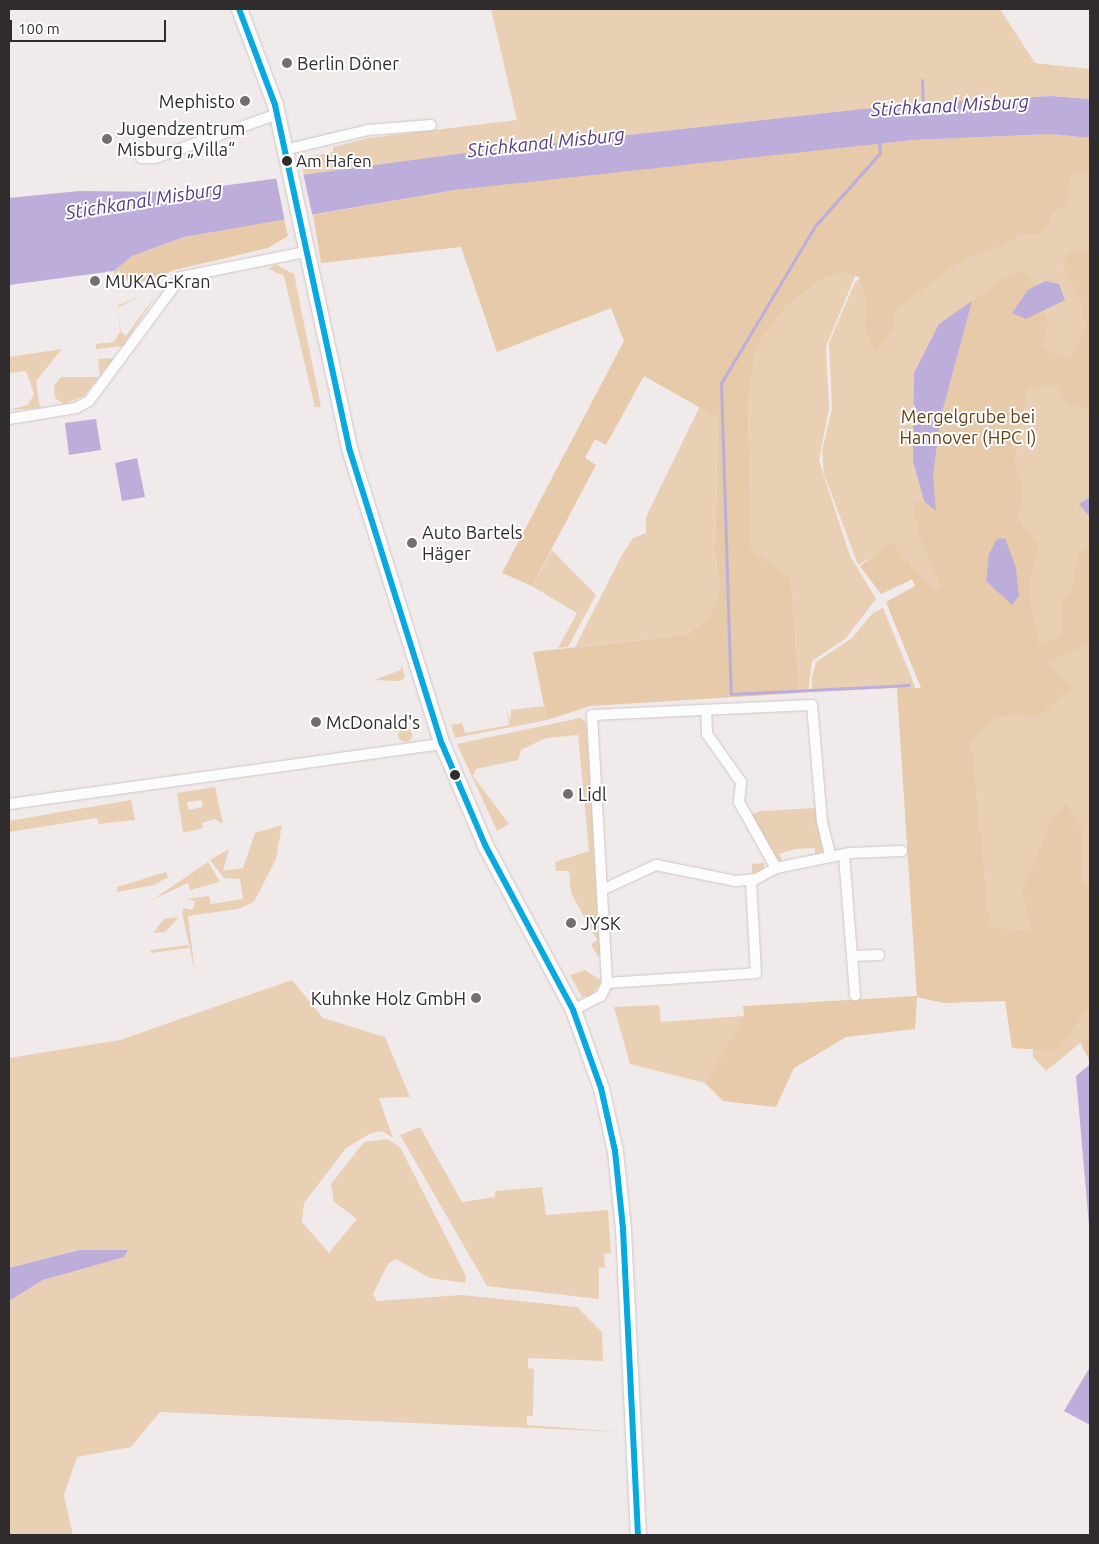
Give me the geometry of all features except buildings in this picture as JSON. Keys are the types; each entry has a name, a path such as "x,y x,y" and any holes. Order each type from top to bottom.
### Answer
{"main road":[{"path":"239,9 277,114 305,252 349,448 442,744 485,845 573,1010 602,1088 618,1176 634,1397 638,1535"}],"street":[{"path":"140,158 155,158 277,114"},
{"path":"284,150 368,130 431,125"},
{"path":"9,419 76,408 89,401 181,276 305,252"},
{"path":"573,1010 600,996 607,983 592,716 812,705 822,822 831,857"},
{"path":"706,711 707,734 740,782 739,802 776,868"},
{"path":"9,804 442,744"},
{"path":"602,890 656,865 751,880 776,868 831,857 902,850"},
{"path":"844,855 855,996"},
{"path":"607,983 756,973 751,880"},
{"path":"853,956 878,955"}],"green space":[{"path":"491,9 1000,9 1035,63 1090,69 1090,99 1051,96 908,104 304,175 301,158 333,152 333,147 369,138 517,120"},
{"path":"1052,134 1090,138 1090,170 1067,175 1071,179 1065,205 1052,214 1051,224 1041,234 1020,234 998,248 977,252 957,264 892,313 895,326 875,353 865,328 866,302 859,277 844,273 825,278 787,305 756,347 748,403 751,550 791,577 799,693 590,706 547,720 533,652 685,635 710,618 720,588 715,552 718,418 644,376 606,445 595,439 585,458 596,465 532,586 502,573 624,341 611,308 497,352 461,247 321,263 313,215 455,190 772,153 913,140"},
{"name":"Mergelgrube bei Hannover (HPC I)","path":"1090,138 1090,1035 1046,1071 1033,1057 1033,1030 1013,995 917,997 897,688 812,692 812,677 816,662 851,639 873,613 883,608 916,689 932,688 915,586 912,579 900,585 880,553 858,565 824,474 822,451 832,408 829,343 855,282"},
{"path":"284,219 288,236 268,248 175,270 130,286 127,279 116,283 114,271 132,256 184,237"},
{"path":"1090,249 1090,411 1066,403 1056,385 1027,388 1014,466 1022,482 1019,520 1039,547 1028,589 1038,644 1062,636 1061,604 1073,588 1079,552 1090,546 1090,644 1045,662 1072,688 1037,717 1018,713 994,718 971,742 989,922 995,928 1031,931 1022,891 1054,815 1066,803 1082,830 1083,884 1090,885 1090,1004 1058,1051 1012,1048 1005,1001 943,1003 917,997 915,1029 846,1037 794,1068 776,1107 723,1101 705,1083 744,1016 743,1006 917,996 897,688 921,688 886,602 915,586 912,579 881,594 860,566 892,543 932,590 942,589 917,531 914,501 924,501 936,510 933,475 941,417 972,301 1001,280 1024,271 1035,286 1028,290 1026,319 1042,311 1049,320 1042,348 1071,359 1086,328 1080,301 1063,267 1067,252"},
{"path":"275,264 294,274 321,407 315,407 284,276 269,269"},
{"path":"844,273 856,274 826,347 829,409 819,460 850,556 876,599 845,639 812,661 808,692 799,693 791,577 751,551 748,403 756,347 787,305 825,278"},
{"path":"158,292 123,346 96,349 96,344 114,342 120,332 118,310 121,332 126,336"},
{"path":"138,298 118,307 118,305"},
{"path":"62,349 36,381 40,408 9,410 28,405 34,394 26,371 9,373 9,357"},
{"path":"114,358 100,376 98,359"},
{"path":"61,377 99,377 84,396 64,404 55,398 54,386"},
{"path":"700,406 718,418 715,552 720,588 710,618 685,635 575,647 622,555 633,538 646,533 646,517"},
{"path":"552,550 596,595 568,647 558,648 577,613 532,586"},
{"path":"401,663 405,677 400,681 374,680 401,670"},
{"path":"544,706 547,720 455,738 451,725 462,723 465,733 509,725 506,707 510,723 511,710"},
{"path":"580,718 586,722 596,848 603,951 598,957 591,944 597,940 571,893 569,871 556,871 555,862 589,851 578,735 546,738 521,750 518,760 476,769 473,776 509,824 497,831 457,744"},
{"path":"405,728 410,730 412,735 410,740 405,742 400,740 398,735 400,730"},
{"path":"215,787 223,824 215,819 202,823 203,828 183,833 177,793","holes":["201,800 203,807 188,810 187,802"]},
{"path":"131,800 135,820 99,824 97,818 9,832 9,821"},
{"path":"815,808 823,852 815,855 815,848 795,849 779,854 782,861 776,860 751,815 760,811"},
{"path":"282,825 276,859 254,902 238,909 188,916 195,972 182,913 184,908 193,910 195,901 187,899 209,896 211,904 243,899 240,879 224,878 210,860 229,849 223,871 243,868 255,833"},
{"path":"208,862 220,882 190,890 188,883 152,900"},
{"path":"765,863 762,872 752,873 752,864"},
{"path":"166,872 168,877 154,885 117,892 117,887"},
{"path":"179,917 165,932 153,933 164,919"},
{"path":"188,945 189,948 151,953 151,950"},
{"path":"585,970 602,981 592,995 582,997 570,975"},
{"path":"292,980 323,1018 385,1037 410,1097 379,1098 393,1138 382,1131 371,1133 346,1148 304,1203 302,1222 329,1253 357,1219 334,1202 331,1184 364,1142 387,1139 400,1147 466,1276 465,1283 430,1278 396,1259 388,1264 373,1294 377,1301 462,1295 577,1307 602,1332 603,1361 528,1358 528,1368 534,1369 533,1416 527,1416 527,1425 621,1432 160,1412 131,1447 77,1457 64,1495 73,1535 9,1535 9,1301 43,1280 128,1251 78,1250 9,1268 9,1058 120,1040"},
{"path":"659,1005 661,1022 744,1016 705,1083 630,1064 614,1007"},
{"path":"1090,1035 1090,1062 1080,1042"},
{"path":"420,1127 462,1202 495,1197 495,1191 542,1187 546,1215 608,1210 611,1253 604,1254 605,1268 599,1267 599,1299 487,1286 400,1135"}],"water":[{"name":"Stichkanal Misburg","path":"1051,96 1090,99 1090,138 1052,134 913,140 455,190 184,237 132,256 114,271 9,285 9,198 79,191 177,192 450,155 908,104"},
{"path":"1045,281 1059,284 1065,300 1026,319 1012,313 1028,290"},
{"path":"972,301 941,416 933,475 936,511 924,501 913,461 914,373 939,324"},
{"path":"96,419 101,450 69,455 65,423"},
{"path":"137,458 145,497 122,501 115,463"},
{"path":"1090,497 1090,517 1079,504"},
{"path":"1005,538 1016,568 1019,596 1012,605 986,581 989,554 997,539"},
{"path":"1090,1064 1090,1237 1076,1076"},
{"path":"79,1250 128,1250 124,1257 43,1280 9,1301 9,1268"},
{"path":"1090,1367 1090,1425 1064,1411"}],"pier":[{"path":"303,173 313,218 285,222 276,177"}],"waterway":[{"name":"Stichkanal Misburg","path":"922,80 923,103"},
{"path":"879,141 880,153 815,226 721,383 731,694 909,685"}],"transit line":[{"path":"239,9 275,105 349,448 442,744 485,845 573,1010 601,1088 615,1151 623,1229 638,1535"}],"place":[{"name":"Berlin Döner","path":"287,63"},
{"name":"Mephisto","path":"245,101"},
{"name":"Jugendzentrum Misburg „Villa“","path":"107,139"},
{"name":"Am Hafen","path":"287,161"},
{"name":"MUKAG-Kran","path":"95,281"},
{"name":"Auto Bartels Häger","path":"412,543"},
{"name":"McDonald's","path":"316,722"},
{"name":"Lidl","path":"568,794"},
{"name":"JYSK","path":"571,923"},
{"name":"Kuhnke Holz GmbH","path":"476,998"}]}
